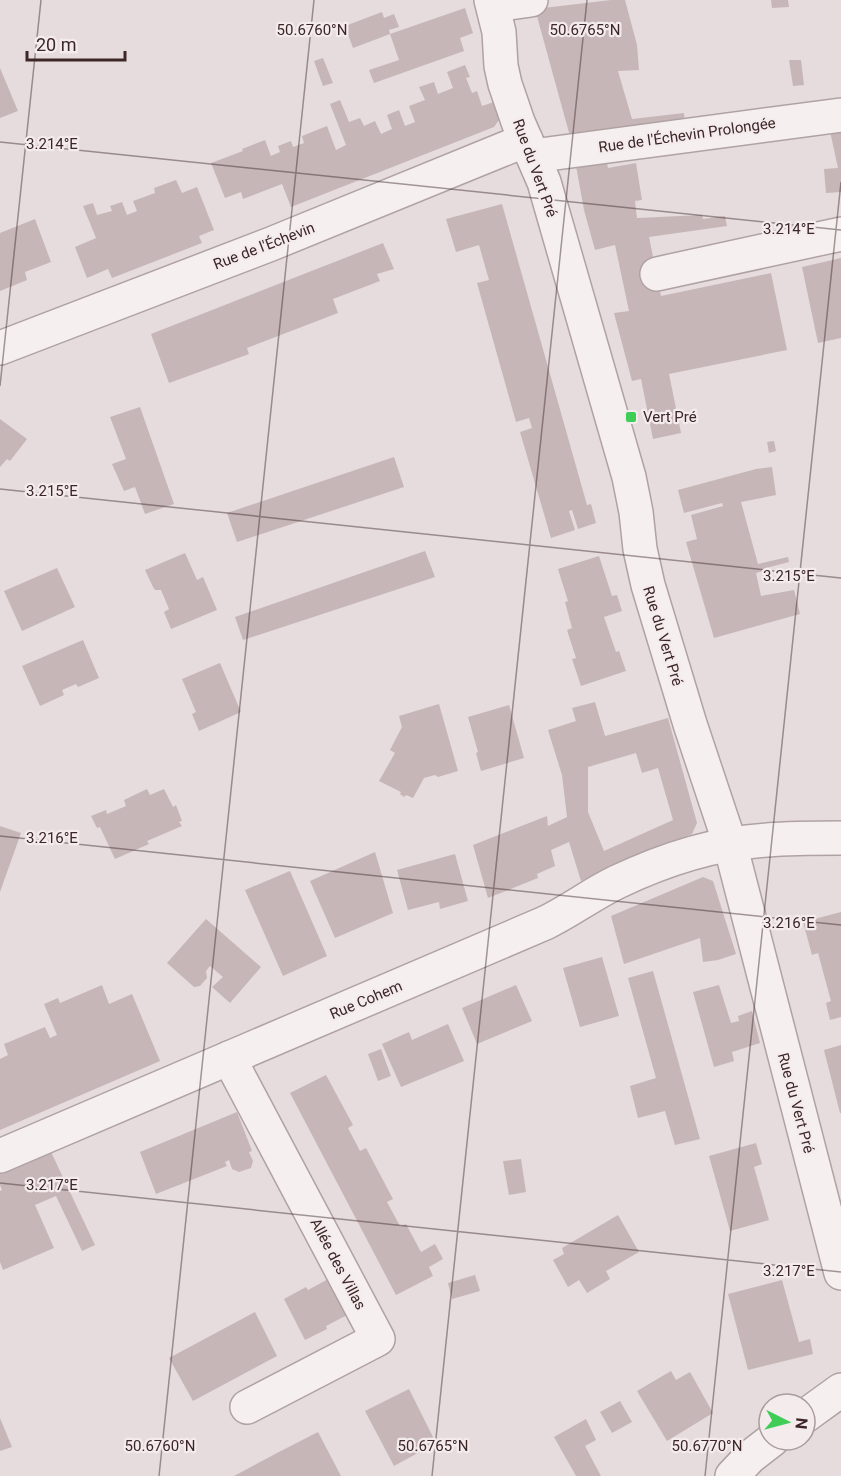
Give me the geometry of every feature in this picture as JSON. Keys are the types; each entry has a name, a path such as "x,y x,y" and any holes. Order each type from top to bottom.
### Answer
{"street":[{"path":"492,2 531,0"},
{"name":"Rue du Vert Pré","path":"492,2 500,32 501,66 529,148 544,182 629,477 648,585 690,724 730,844 841,1273"},
{"name":"Rue de l'Échevin Prolongée","path":"529,148 841,115"},
{"name":"Rue de l'Échevin","path":"0,348 529,148"},
{"path":"657,274 841,234"},
{"name":"Rue Cohem","path":"0,1156 544,923 599,891 635,874 705,850 730,844 766,840 841,838"},
{"name":"Allée des Villas","path":"229,1058 378,1339 247,1407"},
{"path":"817,1407 841,1390"},
{"path":"732,1476 757,1452"}],"building":[{"path":"625,0 637,45 639,70 618,71 632,119 684,113 685,127 571,140 535,9"},
{"path":"771,0 788,0 789,7 772,8"},
{"path":"465,8 473,33 460,38 464,51 374,83 369,70 399,60 390,34"},
{"path":"382,12 384,18 394,14 399,27 389,30 390,34 353,48 345,26"},
{"path":"323,58 333,83 323,86 314,61"},
{"path":"789,60 801,60 804,85 793,86"},
{"path":"465,65 470,77 466,78 472,93 477,91 482,106 494,102 499,120 494,127 291,207 282,184 243,199 241,192 225,198 211,163 265,140 271,156 280,152 278,146 291,141 293,147 304,143 302,136 327,126 336,150 346,145 330,104 340,100 349,122 360,118 364,126 375,121 381,134 392,129 387,115 399,110 405,126 415,122 409,106 425,100 419,87 434,82 438,94 453,88 447,72"},
{"path":"0,68 18,111 0,118"},
{"path":"841,121 841,192 826,193 824,169 838,168 828,122"},
{"path":"604,150 608,168 636,163 642,200 635,201 637,218 702,215 703,219 725,216 727,226 649,237 661,296 771,273 787,350 669,374 681,433 653,439 641,379 632,381 614,313 629,311 615,245 595,250 584,210 574,155"},
{"path":"176,180 182,193 197,187 214,230 199,236 202,243 112,278 108,269 87,278 75,247 96,238 83,206 93,203 97,215 112,211 110,206 122,202 127,215 137,211 133,201 155,193 154,188"},
{"path":"502,204 587,505 591,504 596,523 578,529 572,510 569,511 575,530 551,538 520,432 532,428 529,418 516,422 477,283 489,280 479,245 456,252 446,219"},
{"path":"35,219 51,262 25,272 27,280 0,291 0,233"},
{"path":"383,243 394,269 377,274 380,281 333,299 338,313 247,348 249,354 169,383 151,334"},
{"path":"841,258 841,338 818,343 802,267"},
{"path":"140,407 174,504 145,514 135,487 124,491 112,464 126,459 110,417"},
{"path":"0,419 27,439 10,461 7,459 0,467"},
{"path":"774,441 776,451 769,453 767,442"},
{"path":"394,457 404,487 237,542 227,513"},
{"path":"772,467 776,495 741,502 758,564 788,557 789,562 756,573 761,596 794,590 800,614 714,638 686,542 697,539 691,515 723,506 722,503 684,513 678,490 756,469"},
{"path":"425,551 435,577 243,640 235,617"},
{"path":"185,553 197,580 203,577 217,610 171,629 164,612 169,609 161,590 155,590 145,570"},
{"path":"599,556 612,596 617,595 622,611 604,617 616,652 619,651 626,671 581,686 572,659 576,658 567,630 572,628 565,602 568,601 558,569"},
{"path":"57,568 75,607 22,631 4,591"},
{"path":"83,640 99,678 78,687 76,684 62,690 64,695 40,706 22,666"},
{"path":"220,663 241,712 199,731 192,714 196,712 182,679"},
{"path":"595,702 605,736 668,718 697,823 692,834 581,881 569,842 551,850 555,866 537,874 538,878 488,898 473,845 547,816 548,826 567,817 562,775 548,730 576,721 572,708","holes":["636,753 642,773 658,768 673,820 604,851 588,812 588,767"]},
{"path":"439,704 458,771 438,777 435,775 424,778 413,798 406,795 404,797 400,794 401,792 379,781 395,753 390,750 402,727 399,716"},
{"path":"509,705 524,758 481,771 468,717"},
{"path":"147,789 150,795 164,789 173,807 176,805 182,826 147,841 149,844 115,859 100,827 97,828 91,816 106,810 107,814 126,806 124,800"},
{"path":"0,826 21,833 0,892"},
{"path":"375,852 393,913 335,938 310,881"},
{"path":"455,854 468,901 440,909 439,902 408,910 397,870"},
{"path":"290,871 327,956 283,976 245,890"},
{"path":"703,877 713,881 736,954 703,962 700,938 624,964 611,916"},
{"path":"841,912 841,1017 830,1020 826,1003 831,1001 818,953 812,955 803,922"},
{"path":"206,919 261,967 230,1003 212,987 223,977 210,966 206,971 207,978 200,986 194,987 167,963"},
{"path":"602,957 619,1016 580,1027 563,968"},
{"path":"653,971 700,1139 675,1145 665,1111 638,1118 630,1086 656,1078 628,978"},
{"path":"102,985 109,1004 132,994 160,1061 0,1130 0,1059 8,1055 4,1044 45,1027 50,1038 57,1035 44,1004 58,998 60,1003"},
{"path":"516,985 532,1021 477,1044 462,1008"},
{"path":"719,985 731,1023 739,1021 738,1016 752,1011 760,1043 732,1052 734,1061 714,1067 693,992"},
{"path":"448,1024 464,1061 401,1087 382,1044 409,1032 412,1040"},
{"path":"841,1045 841,1113 840,1113 824,1050"},
{"path":"381,1049 391,1076 378,1081 368,1054"},
{"path":"326,1075 353,1125 348,1128 360,1151 366,1148 393,1199 387,1202 400,1226 406,1224 421,1252 435,1244 443,1259 429,1267 433,1276 396,1295 290,1093"},
{"path":"237,1112 252,1151 249,1152 253,1161 251,1168 239,1172 232,1169 229,1160 225,1162 227,1166 156,1194 140,1152"},
{"path":"756,1143 762,1164 754,1167 769,1220 730,1231 709,1156"},
{"path":"51,1152 95,1245 82,1251 56,1196 35,1205 54,1248 3,1270 0,1262 0,1191 2,1190 0,1174"},
{"path":"521,1159 526,1192 509,1195 503,1161"},
{"path":"618,1215 639,1252 606,1271 610,1279 587,1293 579,1280 568,1287 553,1260 564,1254 562,1248"},
{"path":"475,1275 480,1291 452,1299 448,1283"},
{"path":"332,1277 351,1313 305,1340 284,1299 306,1287 308,1290"},
{"path":"782,1280 799,1342 810,1339 813,1354 748,1370 728,1294"},
{"path":"255,1312 277,1356 193,1401 169,1358"},
{"path":"671,1371 676,1380 690,1372 713,1413 667,1441 637,1391"},
{"path":"409,1389 436,1443 394,1466 365,1411"},
{"path":"620,1401 632,1422 612,1433 600,1412"},
{"path":"0,1418 12,1447 0,1451"},
{"path":"586,1419 596,1440 585,1446 601,1476 576,1476 554,1437"},
{"path":"318,1432 341,1476 234,1476 277,1453"}],"place":[{"name":"Vert Pré","path":"631,417"}]}
